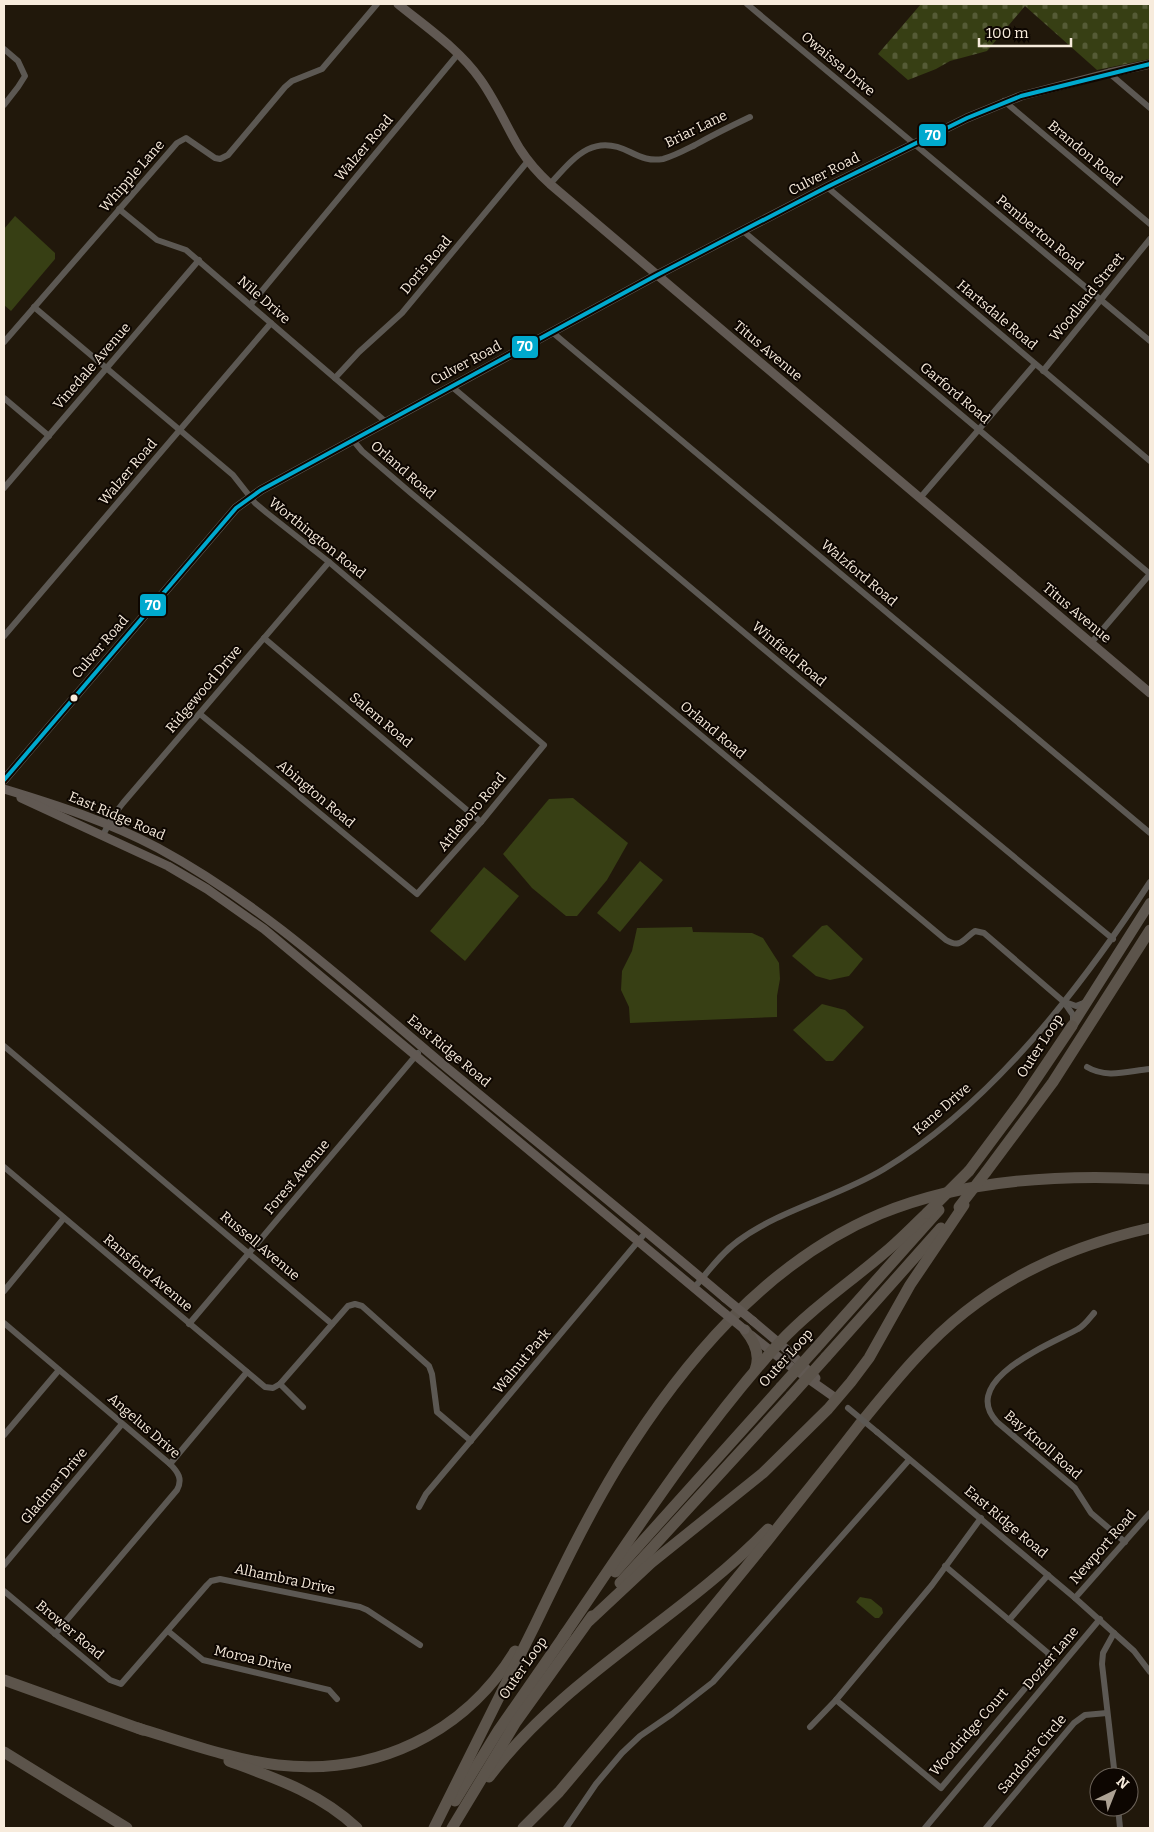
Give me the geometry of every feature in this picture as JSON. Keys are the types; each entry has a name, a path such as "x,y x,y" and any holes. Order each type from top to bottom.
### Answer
{"highway":[{"name":"Outer Loop","path":"453,1828 516,1722 589,1620 652,1546 791,1396 961,1206 1053,1082 1150,930"},
{"name":"Outer Loop","path":"439,1828 494,1737 563,1638 626,1559 939,1210 1022,1100 1072,1026"},
{"path":"563,1638 680,1466 776,1348 831,1295 888,1250 970,1171"},
{"path":"434,1828 564,1567 618,1466 684,1373 745,1305 780,1274 831,1238 893,1209 942,1194 987,1186 1090,1177 1150,1179"},
{"path":"589,1620 651,1563 770,1467 837,1399 868,1358 910,1285 961,1206"},
{"path":"523,1828 559,1792 888,1390 922,1351 954,1320 991,1292 1062,1255 1104,1239 1150,1228"},
{"path":"745,1330 754,1344 758,1355 756,1367 750,1378"},
{"path":"453,1828 496,1768 517,1742 544,1714 582,1681 733,1563 820,1475"},
{"path":"138,1728 238,1757 279,1765 319,1767 343,1765 376,1758 398,1750 448,1724 486,1690 510,1658 564,1567"},
{"path":"4,1680 301,1789 326,1803 357,1828"},
{"path":"4,1752 113,1828"},
{"path":"20,1763 127,1828"}],"main road":[{"name":"Titus Avenue","path":"398,4 458,54 481,80 528,161 550,184 1150,693"},
{"name":"Culver Road","path":"4,780 236,508 250,497 352,439 657,275 913,144 1004,101 1150,64"},
{"name":"East Ridge Road","path":"4,789 52,803 108,824 177,858 250,905 306,948 726,1298 754,1322 776,1348"},
{"name":"East Ridge Road","path":"4,789 168,866 237,909 291,950 745,1330 776,1348 837,1399"},
{"name":"Outer Loop","path":"1072,1026 1150,903"}],"street":[{"name":"Whipple Lane","path":"4,342 181,140 186,138 215,158 228,155 292,81 316,72 327,64 377,4"},
{"name":"Owaissa Drive","path":"746,4 913,144"},
{"path":"4,49 18,61 24,76 18,87 4,104"},
{"name":"Walzer Road","path":"251,304 458,54"},
{"path":"1109,73 1150,108"},
{"name":"Brandon Road","path":"1004,101 1150,224"},
{"name":"Briar Lane","path":"550,184 577,155 590,148 616,146 642,158 662,159 750,117"},
{"name":"Pemberton Road","path":"913,144 1150,341"},
{"name":"Doris Road","path":"335,378 359,352 402,313 528,161"},
{"name":"Hartsdale Road","path":"828,187 1150,461"},
{"name":"Nile Drive","path":"119,209 157,240 181,247 199,260 386,422"},
{"name":"Garford Road","path":"743,230 1150,574"},
{"name":"Woodland Street","path":"1043,370 1150,239"},
{"name":"Vinedale Avenue","path":"4,488 199,260"},
{"name":"Worthington Road","path":"34,307 238,479 250,497 267,513 329,562 544,745"},
{"name":"Walzer Road","path":"4,636 271,323"},
{"name":"Walzford Road","path":"552,332 1150,833"},
{"path":"920,498 1035,364"},
{"name":"Winfield Road","path":"451,386 785,667 1113,939"},
{"path":"4,398 49,436"},
{"name":"Orland Road","path":"352,439 362,451 412,494 946,940 958,944 975,931 984,933 1064,1002 1072,1015 1072,1026"},
{"name":"Ridgewood Drive","path":"103,835 108,824 124,802 329,562"},
{"path":"1091,643 1150,574"},
{"name":"Salem Road","path":"264,638 482,822"},
{"name":"Abington Road","path":"200,714 417,894"},
{"name":"Attleboro Road","path":"417,894 482,822 544,745"},
{"name":"Kane Drive","path":"694,1288 721,1256 740,1240 760,1228 884,1170 938,1131 998,1076 1064,1002 1113,939 1150,882"},
{"path":"1064,1002 1076,1006 1088,1000"},
{"name":"Russell Avenue","path":"4,1046 332,1324"},
{"name":"Forest Avenue","path":"189,1324 423,1047"},
{"path":"1087,1067 1095,1072 1105,1074 1150,1069"},
{"name":"Ransford Avenue","path":"4,1167 265,1387 273,1388 280,1384"},
{"path":"4,1290 64,1218"},
{"name":"Walnut Park","path":"419,1507 426,1494 646,1232"},
{"path":"303,1407 280,1384 332,1324 352,1305 358,1305 364,1308 429,1366 432,1374 437,1412 471,1441"},
{"name":"Bay Knoll Road","path":"1094,1314 1080,1328 1042,1346 1017,1362 998,1379 988,1393 988,1408 996,1422 1075,1488 1091,1513 1125,1542"},
{"name":"Angelus Drive","path":"4,1323 170,1464 180,1478 180,1486 177,1490 55,1634"},
{"path":"4,1435 59,1370"},
{"path":"170,1464 247,1372"},
{"name":"East Ridge Road","path":"837,1399 1100,1619 1134,1651 1150,1672"},
{"name":"Gladmar Drive","path":"4,1565 122,1424"},
{"path":"566,1828 596,1784 622,1753 640,1736 713,1682 909,1460"},
{"name":"Newport Road","path":"1075,1598 1150,1513"},
{"path":"810,1726 836,1700 932,1585 944,1566 981,1518"},
{"name":"Woodridge Court","path":"836,1700 941,1788 1048,1661 1048,1653 944,1566"},
{"path":"1008,1620 1048,1575"},
{"name":"Alhambra Drive","path":"121,1684 207,1585 211,1581 220,1579 360,1607 420,1645"},
{"name":"Brower Road","path":"4,1591 114,1682 121,1684"},
{"name":"Dozier Lane","path":"925,1828 1100,1619"},
{"name":"Moroa Drive","path":"168,1631 203,1660 329,1690 337,1699"},
{"path":"1113,1767 1102,1664 1103,1654 1114,1633"},
{"name":"Sandoris Circle","path":"986,1828 1074,1722 1085,1715 1107,1713"}],"green space":[{"path":"921,4 1150,4 1150,59 1097,70 1025,6 987,51 950,61 936,69 908,80 878,54"},
{"path":"15,216 55,253 55,259 11,311 4,305 4,229"},
{"path":"573,798 628,843 607,880 577,916 566,916 532,888 503,854 549,799"},
{"path":"640,861 663,880 620,932 597,913"},
{"path":"484,867 519,896 465,961 430,931"},
{"path":"827,925 863,959 849,976 830,980 816,976 792,956 822,926"},
{"path":"692,927 693,932 752,933 763,938 779,963 780,979 777,996 777,1017 630,1023 629,1007 621,990 622,971 632,951 637,928"},
{"path":"822,1004 845,1010 864,1027 833,1061 826,1061 793,1030"},
{"path":"860,1597 871,1599 882,1608 883,1613 879,1618 875,1618 856,1602"}],"transit line":[{"name":"70","path":"4,780 236,508 261,490 657,275 827,187 967,118 1021,96 1150,64"}]}
